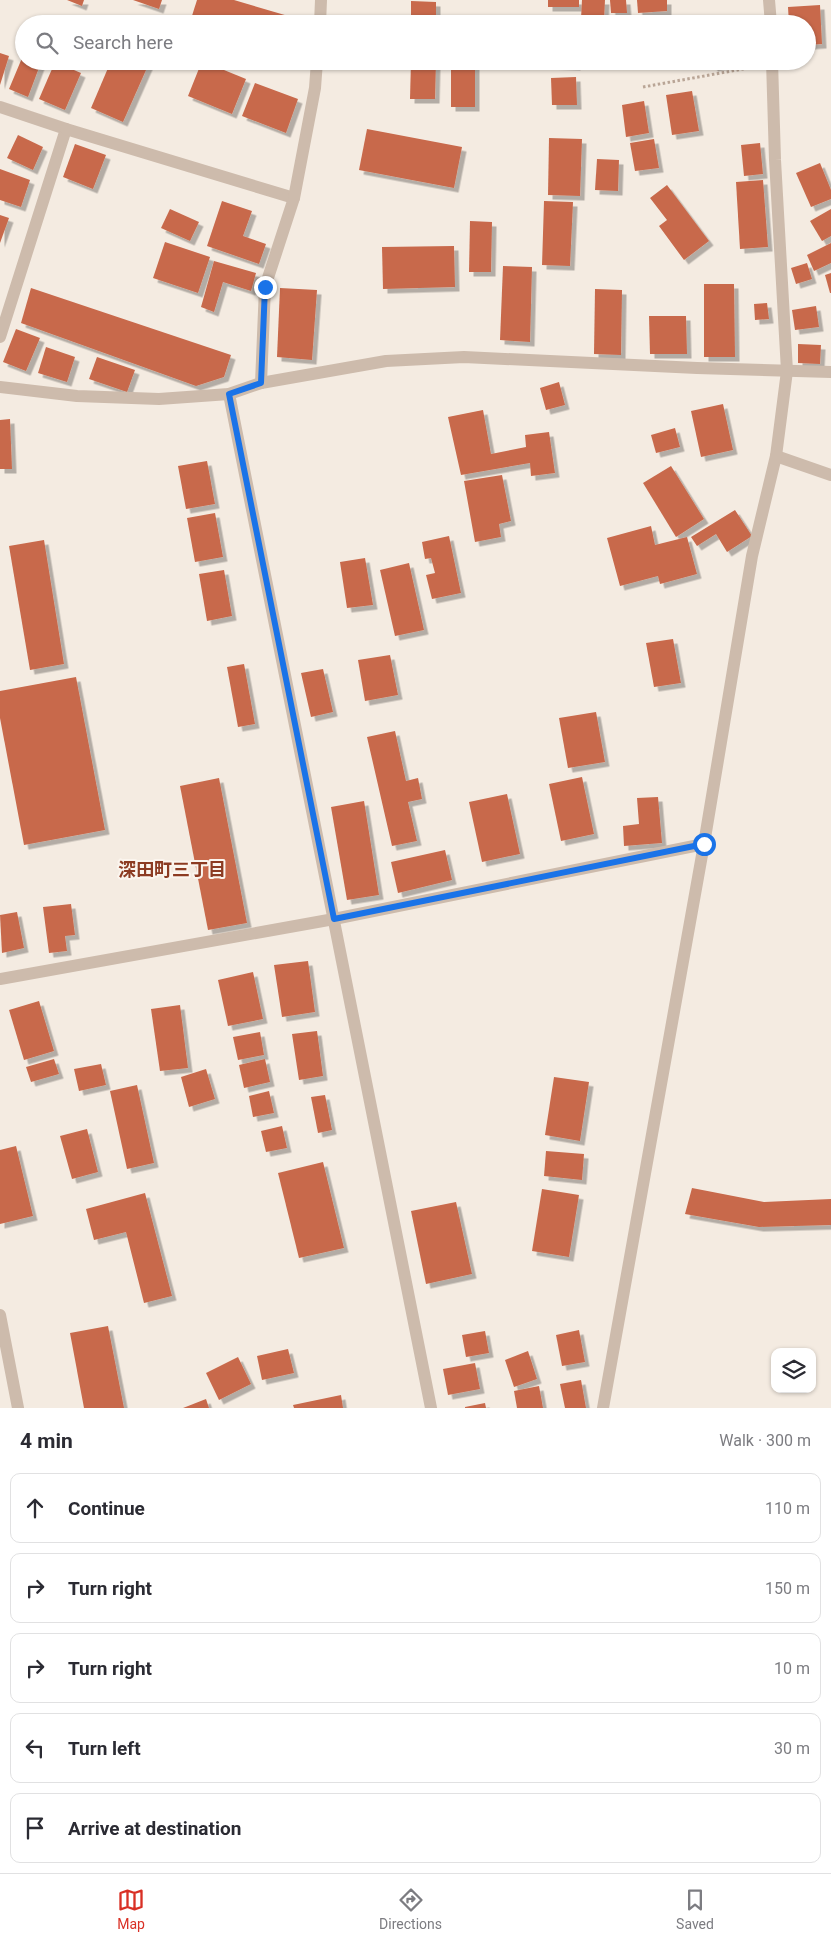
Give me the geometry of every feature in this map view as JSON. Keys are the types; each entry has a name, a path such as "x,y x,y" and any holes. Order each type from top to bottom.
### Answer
{"street":[{"path":"320,15 321,0"},
{"path":"770,0 771,15"},
{"path":"261,383 265,287 294,198 315,88 316,70"},
{"path":"602,1408 704,844 752,556 776,456 787,371 775,160 772,70"},
{"path":"0,107 66,130 294,198"},
{"path":"0,337 66,130"},
{"path":"0,387 77,396 159,399 229,394 261,383 386,360 464,356 831,372"},
{"path":"229,394 431,1408"},
{"path":"776,456 831,475"},
{"path":"0,980 334,919 704,844"},
{"path":"0,1315 18,1408"}],"path":[{"path":"644,87 735,70"}],"building":[{"path":"67,0 84,0 82,6"},
{"path":"133,0 162,0 159,9"},
{"path":"197,0 234,0 285,15 192,15"},
{"path":"548,0 579,0 579,7 548,7"},
{"path":"582,0 605,0 604,15 581,15"},
{"path":"610,0 626,0 627,13 611,13"},
{"path":"637,0 667,0 667,11 638,13"},
{"path":"411,1 436,2 436,15 411,15"},
{"path":"820,5 822,44 816,44 816,15 788,15 788,7"},
{"path":"0,53 9,56 0,85"},
{"path":"17,70 38,70 28,97 9,89"},
{"path":"52,70 74,70 81,73 65,110 39,99"},
{"path":"107,70 146,70 123,122 91,108"},
{"path":"198,70 224,70 246,79 232,114 188,96"},
{"path":"411,70 436,70 435,99 410,99"},
{"path":"451,70 475,70 475,107 451,107"},
{"path":"576,77 577,105 552,105 551,78"},
{"path":"255,83 298,99 286,133 242,116"},
{"path":"692,91 699,131 672,135 666,95"},
{"path":"644,101 649,133 626,137 622,105"},
{"path":"367,129 462,147 454,188 359,170"},
{"path":"18,135 43,147 33,170 7,158"},
{"path":"549,138 582,139 580,196 548,195"},
{"path":"654,139 659,168 635,171 630,143"},
{"path":"760,143 763,174 744,176 741,145"},
{"path":"75,144 106,155 93,189 63,177"},
{"path":"597,159 619,160 618,191 595,190"},
{"path":"820,163 831,190 831,199 811,207 796,173"},
{"path":"0,169 30,180 21,207 0,200"},
{"path":"763,180 768,247 740,249 736,182"},
{"path":"667,185 709,241 684,260 659,226 667,220 650,198"},
{"path":"222,201 252,211 243,236 266,244 259,264 207,246"},
{"path":"544,201 573,202 570,266 542,265"},
{"path":"170,209 199,222 190,241 161,228"},
{"path":"831,209 831,236 822,241 810,221"},
{"path":"0,215 9,218 0,243"},
{"path":"470,221 492,222 491,272 469,272"},
{"path":"165,242 210,257 198,293 153,278"},
{"path":"831,243 831,263 814,271 807,255"},
{"path":"454,246 455,287 383,289 382,247"},
{"path":"214,261 256,273 251,291 223,282 214,312 201,307"},
{"path":"807,263 812,279 796,284 791,268"},
{"path":"503,266 532,267 530,342 500,340"},
{"path":"831,273 831,293 830,293 825,275"},
{"path":"704,284 734,284 735,357 704,357"},
{"path":"31,288 231,355 224,377 196,386 21,323"},
{"path":"280,288 317,290 312,360 277,357"},
{"path":"595,289 622,290 621,355 594,354"},
{"path":"767,303 769,319 755,320 754,304"},
{"path":"816,306 819,327 795,330 792,310"},
{"path":"649,316 686,316 687,354 650,354"},
{"path":"16,329 40,338 26,371 3,362"},
{"path":"798,344 821,345 820,364 798,363"},
{"path":"46,347 75,357 67,382 38,373"},
{"path":"97,357 135,370 127,392 89,379"},
{"path":"559,382 565,405 546,410 540,388"},
{"path":"723,404 733,450 701,457 691,411"},
{"path":"483,410 491,454 526,447 525,435 549,432 555,473 531,476 530,463 461,475 448,417"},
{"path":"10,419 12,469 0,469 0,420"},
{"path":"675,428 680,447 656,453 651,435"},
{"path":"207,461 215,504 186,509 178,466"},
{"path":"671,466 704,519 676,537 643,483"},
{"path":"502,475 511,521 499,524 501,537 475,542 464,481"},
{"path":"735,510 752,536 727,552 716,534 697,546 691,537"},
{"path":"215,513 223,557 195,562 187,518"},
{"path":"651,526 655,545 687,537 697,574 660,584 658,576 620,586 607,538"},
{"path":"449,536 461,593 432,599 426,575 435,573 431,558 425,559 422,542"},
{"path":"44,540 64,664 30,670 9,546"},
{"path":"365,558 373,605 347,608 340,562"},
{"path":"409,563 424,630 395,636 380,570"},
{"path":"224,570 232,616 207,621 199,574"},
{"path":"673,639 681,683 654,687 646,643"},
{"path":"390,655 398,695 365,701 358,660"},
{"path":"244,664 255,724 238,727 227,667"},
{"path":"323,669 333,712 311,717 301,673"},
{"path":"76,677 105,830 24,845 0,718 0,691"},
{"path":"596,712 605,762 568,768 559,718"},
{"path":"395,731 406,781 418,778 422,799 408,802 417,841 392,846 367,737"},
{"path":"582,777 594,834 561,841 549,784"},
{"path":"219,778 247,923 208,930 180,786"},
{"path":"507,794 520,854 482,862 469,802"},
{"path":"658,797 662,843 624,846 623,826 639,824 637,798"},
{"path":"364,801 379,895 347,900 331,807"},
{"path":"445,850 452,880 398,893 391,862"},
{"path":"71,904 75,935 65,936 67,951 49,953 43,907"},
{"path":"17,912 24,948 2,953 0,915"},
{"path":"308,961 315,1012 282,1017 274,965"},
{"path":"253,972 263,1019 228,1026 218,980"},
{"path":"39,1001 54,1051 24,1060 9,1010"},
{"path":"180,1005 188,1068 160,1071 151,1009"},
{"path":"317,1031 323,1076 299,1080 292,1034"},
{"path":"260,1032 264,1055 238,1060 233,1037"},
{"path":"54,1059 59,1074 31,1082 26,1067"},
{"path":"265,1059 270,1082 244,1088 239,1065"},
{"path":"101,1064 106,1085 79,1091 74,1069"},
{"path":"206,1069 215,1099 189,1107 181,1077"},
{"path":"554,1077 589,1082 580,1141 545,1135"},
{"path":"137,1085 154,1163 127,1169 110,1091"},
{"path":"269,1091 274,1113 253,1117 249,1096"},
{"path":"325,1095 332,1130 318,1133 311,1097"},
{"path":"282,1126 287,1148 266,1152 261,1131"},
{"path":"87,1129 98,1172 72,1179 60,1136"},
{"path":"16,1146 33,1216 0,1224 0,1150"},
{"path":"546,1151 584,1154 582,1180 544,1176"},
{"path":"323,1162 344,1248 299,1258 278,1173"},
{"path":"692,1188 764,1202 831,1199 831,1225 759,1227 685,1214"},
{"path":"542,1189 579,1195 569,1257 532,1251"},
{"path":"145,1193 172,1296 144,1303 126,1232 94,1240 86,1209"},
{"path":"456,1202 472,1274 426,1284 411,1211"},
{"path":"108,1326 124,1408 84,1408 70,1333"},
{"path":"579,1330 585,1362 562,1366 556,1335"},
{"path":"485,1331 489,1353 466,1357 462,1335"},
{"path":"288,1349 294,1373 262,1380 257,1356"},
{"path":"528,1351 537,1379 514,1387 505,1360"},
{"path":"238,1357 251,1384 219,1400 206,1373"},
{"path":"475,1363 480,1389 448,1395 443,1369"},
{"path":"581,1380 586,1408 565,1408 560,1384"},
{"path":"539,1386 543,1408 517,1408 514,1391"},
{"path":"341,1395 343,1408 294,1408 293,1405"},
{"path":"206,1399 209,1408 183,1408"},
{"path":"485,1403 486,1408 465,1408 465,1407"}],"district":[{"name":"深田町三丁目","path":"172,869"}],"route":[{"path":"265,287 261,383 229,394 334,919 704,844"}]}
